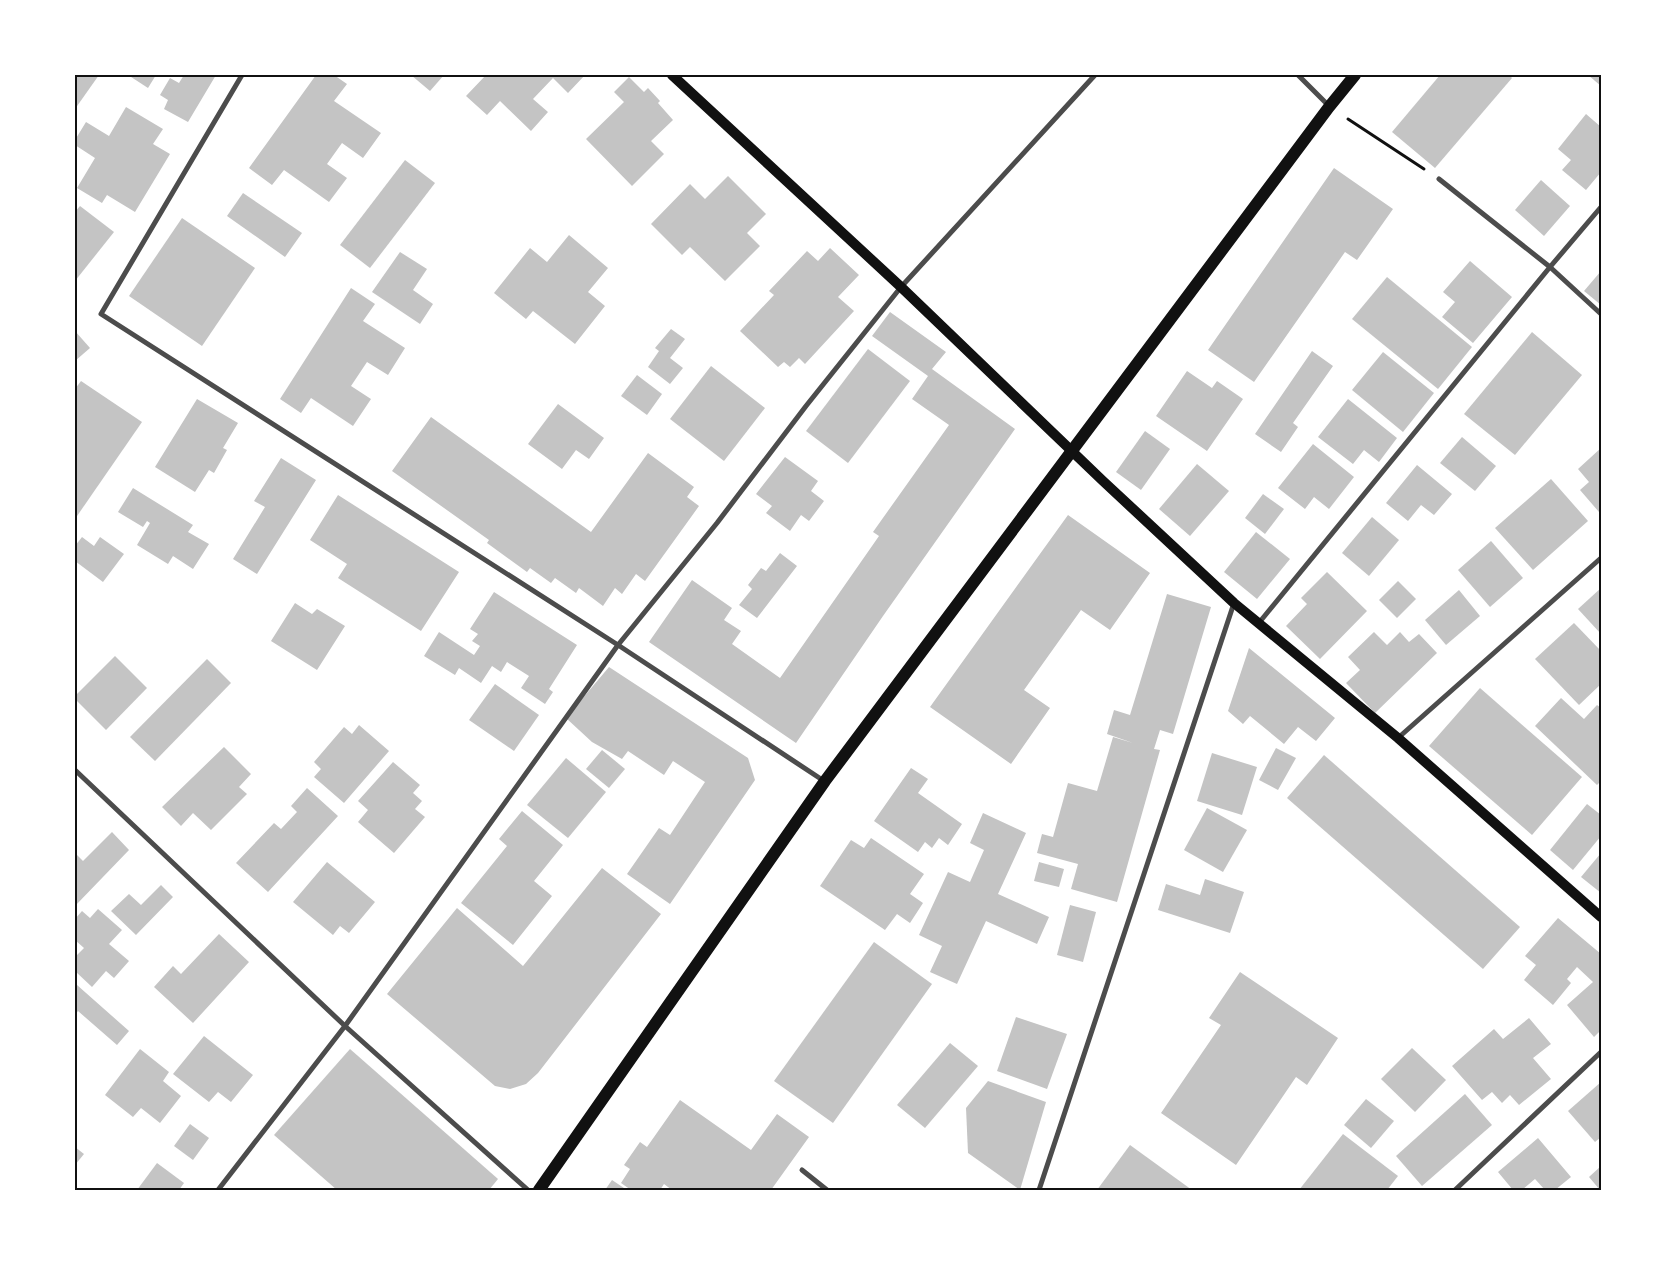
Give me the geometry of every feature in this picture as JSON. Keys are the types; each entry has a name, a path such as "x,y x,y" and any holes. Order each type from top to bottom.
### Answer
{"main road":[{"path":"672,75 901,287 1103,481 1234,603 1398,738 1601,917"},
{"path":"539,1190 824,781 1071,449 1355,75"}],"street":[{"path":"242,75 101,314 618,645 824,781"},
{"path":"218,1190 345,1026 618,645 717,523 806,406 901,287 1095,75"},
{"path":"1298,75 1329,107"},
{"path":"1439,179 1550,267 1601,314"},
{"path":"1258,624 1601,207"},
{"path":"1398,738 1601,558"},
{"path":"1039,1190 1234,603"},
{"path":"75,770 345,1026 528,1190"},
{"path":"1456,1190 1601,1052"},
{"path":"802,1170 827,1190"}],"path":[{"path":"1329,107 1439,179"}],"building":[{"path":"75,75 99,75 75,109"},
{"path":"128,75 156,75 148,88"},
{"path":"184,75 216,75 188,122 164,109 168,100 160,95 170,78 179,83"},
{"path":"316,75 334,75 347,84 334,101 381,133 363,158 342,143 327,164 347,178 329,202 284,170 272,185 249,168"},
{"path":"411,75 444,75 430,91"},
{"path":"486,75 585,75 568,93 553,78 533,99 548,112 531,131 500,101 487,115 466,96"},
{"path":"1440,75 1509,75 1512,78 1435,168 1392,132"},
{"path":"1588,75 1601,75 1601,86"},
{"path":"629,77 644,92 648,88 673,120 651,141 664,154 632,186 586,139 624,102 614,92"},
{"path":"126,107 163,129 153,144 170,154 135,212 107,195 102,203 77,188 95,158 75,145 75,140 86,122 109,136"},
{"path":"1586,114 1601,127 1601,172 1586,190 1562,170 1571,160 1558,149"},
{"path":"405,160 435,183 370,268 340,245"},
{"path":"1334,168 1393,209 1357,260 1345,252 1254,382 1208,350"},
{"path":"728,176 766,214 747,233 760,246 725,281 690,247 682,255 651,224 690,184 705,199"},
{"path":"1541,180 1570,206 1544,236 1515,210"},
{"path":"243,193 302,233 285,257 227,216"},
{"path":"80,206 114,232 75,281 75,212"},
{"path":"182,218 255,268 202,346 129,296"},
{"path":"569,235 608,268 588,292 605,306 575,344 533,311 526,319 494,293 530,248 547,262"},
{"path":"830,248 859,275 838,297 854,311 805,364 799,358 790,367 784,362 778,367 740,331 774,295 769,291 807,251 818,261"},
{"path":"400,252 427,269 413,290 433,304 420,324 372,292"},
{"path":"1470,261 1512,297 1473,343 1442,317 1455,302 1443,292"},
{"path":"1601,271 1601,305 1584,291"},
{"path":"1387,277 1472,347 1438,389 1352,319"},
{"path":"351,288 375,304 363,321 405,348 388,375 367,362 351,386 371,399 353,426 311,398 301,413 280,399"},
{"path":"890,312 946,352 932,369 1015,429 796,743 649,642 692,580 732,608 724,620 741,631 732,644 780,678 879,536 873,532 949,425 912,399 928,376 872,336"},
{"path":"671,329 685,339 670,358 683,368 670,384 648,367 659,351 655,348"},
{"path":"75,331 90,348 75,361"},
{"path":"1532,332 1582,375 1515,455 1464,414"},
{"path":"868,349 910,381 848,463 806,431"},
{"path":"1312,351 1333,366 1293,423 1298,427 1281,452 1255,434"},
{"path":"1383,352 1434,393 1403,432 1352,390"},
{"path":"711,366 765,408 724,461 670,419"},
{"path":"1187,371 1212,388 1217,381 1243,399 1207,451 1156,416"},
{"path":"637,375 662,394 647,415 621,396"},
{"path":"81,381 142,422 75,519 75,389"},
{"path":"197,399 238,423 223,448 227,450 214,473 209,470 195,492 155,467"},
{"path":"1348,399 1397,438 1379,462 1364,450 1353,464 1318,437"},
{"path":"558,404 604,438 589,459 576,450 562,469 528,444"},
{"path":"431,417 591,532 648,453 694,487 687,497 699,506 645,581 636,574 622,594 615,588 603,606 579,588 576,593 555,578 551,583 530,568 527,572 487,543 489,540 392,471"},
{"path":"1145,431 1170,449 1141,490 1116,472"},
{"path":"1462,437 1496,466 1475,491 1440,463"},
{"path":"1313,444 1354,477 1329,509 1314,497 1305,509 1278,488"},
{"path":"1601,448 1601,510 1599,512 1580,490 1589,482 1578,469"},
{"path":"785,457 818,481 811,491 824,501 809,521 801,515 790,531 766,513 772,506 756,494"},
{"path":"281,458 316,480 257,574 233,559 265,507 254,501"},
{"path":"1197,464 1229,491 1190,536 1159,509"},
{"path":"1417,465 1452,494 1434,515 1421,505 1408,521 1386,503"},
{"path":"1551,479 1588,521 1533,570 1495,528"},
{"path":"133,488 193,525 188,532 209,544 193,569 173,556 168,564 137,545 150,523 147,521 143,527 118,512"},
{"path":"1263,494 1284,509 1265,534 1245,518"},
{"path":"338,495 459,572 421,631 338,578 347,564 310,540"},
{"path":"1068,515 1150,573 1110,630 1081,610 1024,690 1050,708 1011,764 930,707"},
{"path":"1372,517 1399,540 1369,576 1342,553"},
{"path":"1256,532 1290,559 1257,599 1224,572"},
{"path":"82,537 94,546 100,537 124,554 103,582 75,561 75,546"},
{"path":"1491,541 1523,578 1490,607 1458,570"},
{"path":"780,553 797,566 757,618 739,605 752,589 748,585 761,568 766,571"},
{"path":"1327,572 1367,611 1320,659 1286,626 1307,604 1301,598"},
{"path":"1398,581 1416,599 1397,618 1379,600"},
{"path":"1601,588 1601,634 1578,609"},
{"path":"1459,590 1480,616 1446,645 1425,620"},
{"path":"494,592 577,645 549,689 553,692 545,704 521,688 529,676 507,662 501,672 492,666 481,683 459,668 455,675 424,656 439,632 474,655 480,646 472,641 478,634 470,629"},
{"path":"1167,594 1211,607 1173,734 1160,730 1154,749 1160,750 1117,902 1071,889 1078,864 1037,853 1042,834 1053,837 1068,783 1097,791 1113,737 1133,743 1107,734 1114,710 1130,715"},
{"path":"295,603 312,614 317,609 345,626 317,670 271,641"},
{"path":"1574,623 1601,651 1601,684 1579,705 1535,659"},
{"path":"1374,632 1387,645 1400,632 1409,642 1419,634 1437,653 1375,713 1346,683 1360,670 1348,657"},
{"path":"1249,648 1335,718 1316,741 1298,727 1284,744 1250,716 1243,724 1228,711"},
{"path":"115,656 147,688 106,730 75,699 75,696"},
{"path":"207,659 231,683 155,761 130,737"},
{"path":"609,667 748,758 755,780 670,904 627,874 659,828 670,835 705,782 673,761 664,775 628,751 622,759 592,742 566,718"},
{"path":"495,684 539,715 514,751 469,720"},
{"path":"1480,688 1582,777 1532,835 1429,746"},
{"path":"1561,698 1584,719 1597,705 1601,708 1601,781 1597,785 1535,726"},
{"path":"359,725 389,751 344,803 314,777 321,769 314,762 344,727 352,734"},
{"path":"224,747 251,774 239,787 247,794 211,830 193,813 181,826 162,807"},
{"path":"1276,748 1296,758 1278,790 1259,780"},
{"path":"602,750 625,769 609,788 586,769"},
{"path":"1212,753 1257,767 1242,815 1197,801"},
{"path":"1324,755 1520,927 1483,969 1287,798"},
{"path":"566,758 606,792 568,838 527,805"},
{"path":"393,762 420,785 413,793 422,801 415,809 425,817 394,853 358,822 368,810 358,801"},
{"path":"911,768 928,779 918,793 962,824 948,845 939,838 932,848 925,842 918,852 874,821"},
{"path":"307,788 338,816 268,892 236,863 274,823 281,829 297,812 291,806"},
{"path":"1587,804 1601,815 1601,836 1573,870 1550,850"},
{"path":"1207,808 1247,830 1223,872 1184,850"},
{"path":"522,811 563,845 534,881 552,896 513,945 461,903 507,846 499,839"},
{"path":"983,813 1026,833 998,894 1049,917 1037,944 986,921 957,984 930,972 942,946 919,935 948,872 970,882 984,850 970,843"},
{"path":"112,832 129,850 75,906 75,853 83,861"},
{"path":"871,838 924,874 910,894 923,903 910,923 897,914 885,930 820,886 851,840 864,848"},
{"path":"1601,853 1601,893 1581,877"},
{"path":"327,862 375,902 349,933 340,926 333,935 293,902"},
{"path":"1039,862 1064,869 1059,887 1034,881"},
{"path":"602,868 661,914 538,1073 526,1084 510,1089 495,1086 387,994 457,908 523,966"},
{"path":"1205,879 1244,892 1230,933 1158,910 1166,884 1200,895"},
{"path":"161,885 173,897 136,935 111,911 129,894 141,905"},
{"path":"1070,905 1096,912 1083,962 1057,955"},
{"path":"98,909 122,930 109,944 129,961 114,978 106,971 92,987 75,971 75,957 84,948 75,940 75,919 82,911 90,918"},
{"path":"1558,918 1601,954 1601,1030 1594,1037 1567,1005 1593,982 1577,967 1567,979 1571,983 1553,1005 1524,980 1536,965 1525,956"},
{"path":"219,934 249,962 193,1023 154,987 173,966 181,974"},
{"path":"874,942 932,984 833,1123 774,1081"},
{"path":"1240,972 1338,1038 1307,1085 1296,1077 1236,1165 1161,1113 1221,1025 1209,1018"},
{"path":"77,985 129,1031 117,1045 78,1011 75,1015 75,987"},
{"path":"1016,1017 1067,1034 1047,1089 997,1071"},
{"path":"1529,1018 1551,1044 1533,1058 1551,1079 1519,1105 1510,1095 1502,1103 1492,1092 1482,1100 1452,1066 1494,1029 1503,1039"},
{"path":"204,1036 253,1075 231,1102 218,1092 209,1102 173,1074"},
{"path":"950,1043 978,1066 925,1128 897,1105"},
{"path":"1412,1048 1446,1080 1415,1112 1381,1079"},
{"path":"140,1049 169,1072 163,1081 181,1096 160,1123 141,1108 133,1117 105,1095"},
{"path":"350,1049 498,1179 489,1190 337,1190 274,1135"},
{"path":"988,1081 1046,1102 1020,1190 968,1153 966,1108"},
{"path":"1601,1082 1601,1137 1595,1142 1568,1111"},
{"path":"1465,1094 1492,1125 1422,1186 1396,1156"},
{"path":"1366,1099 1394,1121 1371,1148 1344,1125"},
{"path":"680,1100 751,1150 777,1114 809,1137 771,1190 672,1190 664,1184 660,1190 631,1190 621,1183 630,1169 624,1165 640,1142 647,1147"},
{"path":"190,1124 209,1138 193,1160 174,1146"},
{"path":"1343,1134 1398,1176 1387,1190 1299,1190"},
{"path":"1538,1138 1571,1177 1555,1190 1545,1190 1535,1179 1522,1190 1513,1190 1498,1172"},
{"path":"1130,1145 1192,1190 1097,1190"},
{"path":"75,1147 84,1154 75,1165"},
{"path":"157,1163 184,1183 179,1190 137,1190"},
{"path":"1601,1166 1601,1190 1600,1190 1589,1177"},
{"path":"612,1180 627,1190 605,1190"}]}
